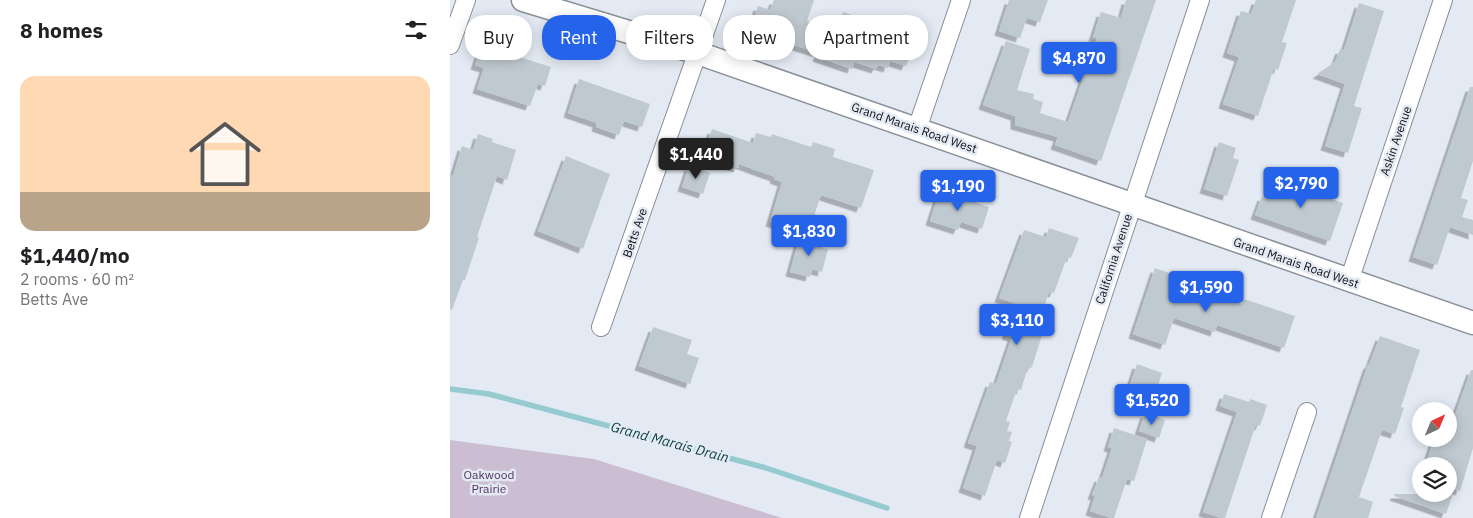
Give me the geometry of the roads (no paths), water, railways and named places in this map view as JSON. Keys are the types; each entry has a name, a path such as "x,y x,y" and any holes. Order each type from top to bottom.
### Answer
{"street":[{"path":"450,45 466,0"},
{"name":"Grand Marais Road West","path":"523,0 626,31"},
{"name":"Betts Ave","path":"711,15 716,0"},
{"path":"917,129 961,0"},
{"name":"California Avenue","path":"1029,518 1200,0"},
{"name":"Askin Avenue","path":"1349,281 1444,0"},
{"name":"Grand Marais Road West","path":"713,58 1473,323"},
{"name":"Betts Ave","path":"601,328 696,60"},
{"path":"1271,518 1307,412"}],"waterway":[{"name":"Grand Marais Drain","path":"450,389 489,394 766,468 887,508"}],"park label":[{"name":"Oakwood Prairie","path":"489,482"}]}
